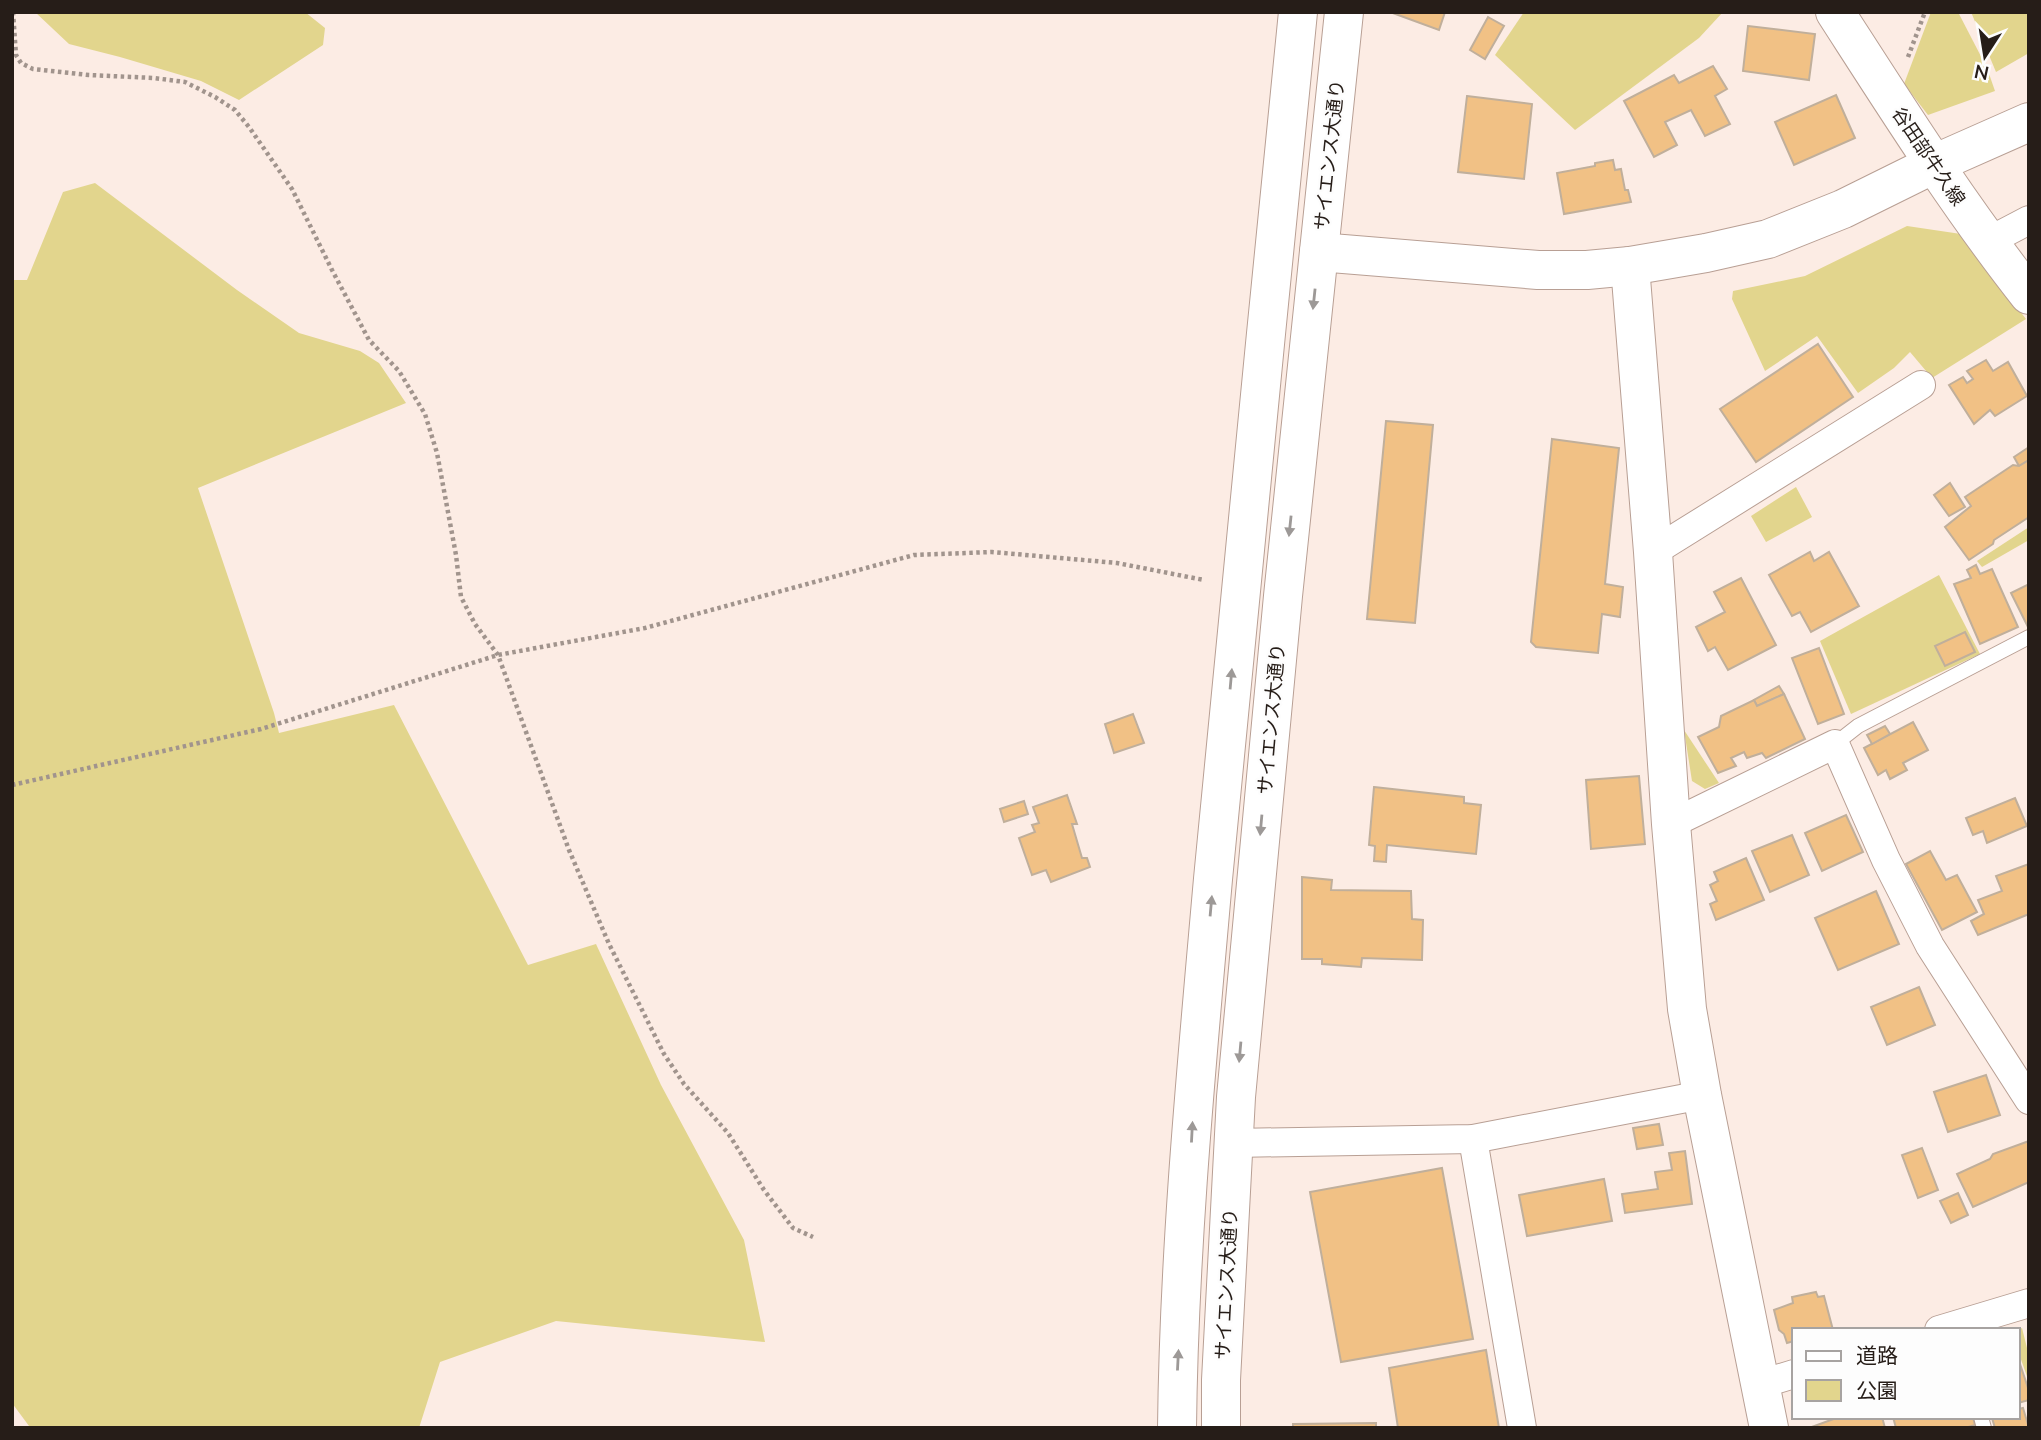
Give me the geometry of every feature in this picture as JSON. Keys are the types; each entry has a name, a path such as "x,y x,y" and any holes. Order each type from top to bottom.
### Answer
{"main road":[{"path":"1177,1428 1178,1357 1195,1090 1240,587 1298,12"},
{"name":"サイエンス大通り","path":"1221,1428 1221,1380 1237,1083 1343,12"},
{"name":"谷田部牛久線","path":"1835,12 1987,242 2029,295"},
{"path":"1319,252 1538,270 1587,270 1630,266 1706,253 1768,239 1843,209 1934,164 2029,122"},
{"path":"1630,266 1687,1009 1702,1095 1778,1379 1769,1428"}],"street":[{"path":"1987,242 2029,220"},
{"path":"1653,552 1921,385"},
{"path":"1671,824 1835,744 1886,860 1930,946 2029,1100"},
{"path":"1234,1143 1473,1139 1702,1095"},
{"path":"1473,1139 1522,1428"},
{"path":"1950,1328 2029,1303"}],"lane":[{"path":"1835,744 1858,726 2029,637"}],"path":[{"path":"13,12 16,55 21,63 33,69 185,82 235,110 292,189 369,340 399,371 425,414 437,453 461,597 475,624 498,655 569,850 609,944 664,1054 684,1084 728,1133 764,1190 793,1228 813,1237"},
{"path":"12,785 261,729 498,655 645,628 914,555 992,552 1117,563 1240,587"}],"green space":[{"path":"35,12 305,12 325,28 323,45 239,100 201,81 69,44"},
{"path":"1524,12 1723,12 1699,38 1575,130 1495,55"},
{"path":"1931,12 1958,12 1987,68 1995,91 1928,115 1904,84"},
{"path":"1971,12 2029,12 2029,53 1996,72"},
{"path":"95,183 299,333 360,351 379,363 406,403 198,488 279,733 394,705 528,965 596,944 661,1085 744,1240 765,1342 556,1321 440,1362 419,1428 47,1428 29,1426 12,1403 12,280 27,280 63,192"},
{"path":"1907,226 1961,234 2026,319 1932,378 1910,352 1894,368 1858,393 1817,336 1765,371 1732,299 1733,291 1805,276"},
{"path":"1796,487 1812,517 1766,542 1751,516"},
{"path":"2029,527 2029,540 1982,567 1977,561"},
{"path":"1939,575 1980,654 1851,714 1820,641"},
{"path":"1684,730 1719,783 1705,789 1692,781"},
{"path":"2022,1328 2029,1356 2029,1382 2020,1357"}],"building":[{"path":"1390,12 1445,12 1439,30"},
{"path":"1488,17 1504,26 1485,59 1470,50"},
{"path":"1748,26 1815,34 1809,80 1743,71"},
{"path":"1713,66 1727,89 1715,96 1730,124 1705,136 1691,110 1665,122 1677,145 1654,157 1624,101 1674,75 1679,83"},
{"path":"1836,95 1855,138 1794,165 1775,122"},
{"path":"1467,96 1532,104 1524,179 1458,172"},
{"path":"1613,160 1615,170 1621,169 1625,190 1628,190 1631,202 1564,214 1557,173"},
{"path":"1818,344 1853,397 1756,462 1720,409"},
{"path":"1986,360 1993,371 2008,362 2027,396 1995,416 1990,410 1974,424 1949,385 1963,377 1967,383 1973,379 1967,371"},
{"path":"1386,421 1433,425 1415,623 1367,619"},
{"path":"1552,439 1619,448 1605,584 1623,587 1620,617 1602,614 1598,653 1536,647 1531,642"},
{"path":"2029,447 2029,460 2019,466 2014,457"},
{"path":"2029,460 2029,517 1969,560 1945,527 1971,506 1965,497 2013,465 2019,466"},
{"path":"1950,483 1965,507 1949,516 1934,495"},
{"path":"1810,552 1814,561 1829,552 1859,606 1811,632 1800,612 1792,616 1769,575"},
{"path":"1976,565 1980,574 1992,569 2018,627 1980,644 1954,584 1971,578 1967,570"},
{"path":"1741,578 1776,645 1728,670 1715,647 1708,651 1696,627 1725,612 1714,592"},
{"path":"2029,584 2029,626 2028,627 2011,593"},
{"path":"1965,632 1975,652 1945,666 1935,646"},
{"path":"1819,648 1844,714 1818,724 1792,658"},
{"path":"1779,686 1784,694 1757,706 1754,700"},
{"path":"1784,694 1805,739 1766,758 1762,753 1747,758 1744,752 1731,758 1736,766 1718,773 1698,737 1719,727 1721,716 1754,700 1757,706"},
{"path":"1133,714 1144,743 1114,753 1105,724"},
{"path":"1913,722 1928,750 1903,763 1907,770 1890,779 1886,770 1878,775 1864,748"},
{"path":"1885,726 1890,734 1872,744 1867,735"},
{"path":"1639,776 1645,844 1591,849 1586,780"},
{"path":"1374,787 1464,797 1464,803 1481,805 1476,854 1387,845 1386,862 1374,861 1375,846 1369,845"},
{"path":"1067,795 1077,824 1072,824 1082,858 1087,858 1090,867 1051,882 1046,870 1032,875 1019,838 1035,832 1032,825 1039,823 1033,807"},
{"path":"2015,798 2027,826 1987,843 1983,831 1973,835 1966,818"},
{"path":"1024,801 1028,814 1004,822 1000,809"},
{"path":"1846,815 1863,852 1822,871 1805,833"},
{"path":"1792,835 1809,875 1770,892 1752,851"},
{"path":"1930,851 1946,880 1957,875 1977,912 1942,930 1906,864"},
{"path":"1746,858 1764,900 1716,920 1710,904 1717,901 1710,885 1718,881 1714,872"},
{"path":"2029,864 2029,914 1978,935 1971,921 1984,914 1978,900 2002,891 1996,876"},
{"path":"1302,877 1332,880 1331,890 1411,891 1412,919 1423,920 1422,960 1362,958 1361,967 1322,964 1322,959 1302,959"},
{"path":"1876,891 1899,944 1838,970 1815,918"},
{"path":"1919,987 1935,1025 1887,1045 1871,1007"},
{"path":"1986,1075 2000,1115 1948,1132 1934,1092"},
{"path":"1659,1124 1663,1145 1637,1149 1633,1128"},
{"path":"2029,1141 2029,1182 1973,1207 1957,1174 1990,1159 1993,1154"},
{"path":"1922,1148 1938,1190 1918,1198 1902,1155"},
{"path":"1685,1151 1692,1204 1625,1213 1622,1194 1658,1189 1655,1172 1672,1170 1669,1153"},
{"path":"1442,1168 1473,1339 1341,1362 1310,1192"},
{"path":"1604,1179 1612,1221 1527,1236 1519,1195"},
{"path":"1958,1193 1968,1215 1951,1223 1940,1201"},
{"path":"1816,1292 1818,1297 1824,1296 1832,1328 1792,1328 1792,1342 1787,1343 1784,1334 1779,1330 1774,1310 1793,1303 1792,1297"},
{"path":"1486,1350 1499,1428 1398,1428 1389,1368"},
{"path":"2020,1364 2029,1391 2029,1400 2020,1402"},
{"path":"2023,1408 2029,1428 1995,1428 1992,1419 2020,1419 2020,1409"},
{"path":"1834,1419 1883,1419 1885,1428 1809,1428"},
{"path":"1894,1419 1974,1419 1975,1425 1965,1428 1896,1428"},
{"path":"1376,1423 1376,1428 1293,1428 1293,1424"}]}
